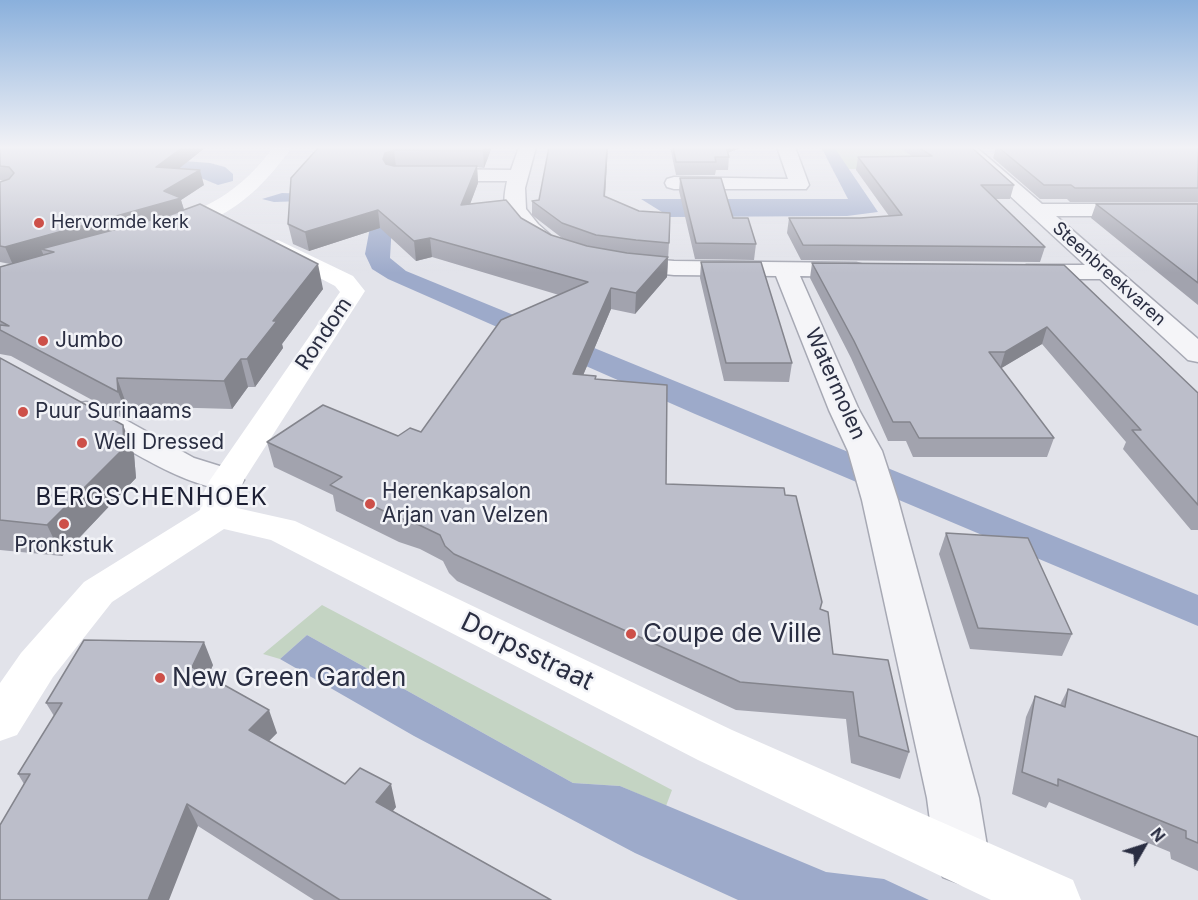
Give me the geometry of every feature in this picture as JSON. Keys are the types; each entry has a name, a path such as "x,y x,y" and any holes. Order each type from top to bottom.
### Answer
{"street":[{"path":"157,232 213,214 238,199 248,189"},
{"path":"514,189 514,211 528,228 545,240 562,247"},
{"name":"Steenbreekvaren","path":"1017,189 1198,354"},
{"path":"1038,210 1198,210"},
{"name":"Rondom","path":"213,214 344,281 353,291 222,498"},
{"path":"600,259 621,264 674,268 880,270"},
{"name":"Watermolen","path":"785,269 844,410 865,451 880,501 953,798 963,858"},
{"path":"1009,271 1106,272"},
{"name":"Dorpsstraat","path":"60,396 182,465 222,498 282,530 715,745 1053,900"},
{"path":"0,721 38,665 98,592 222,498"}],"green space":[{"path":"322,605 672,790 666,806 620,786 573,783 307,635 280,659 263,654"}],"water":[{"path":"843,189 862,189 878,212 847,216 670,217 641,199 848,199"},
{"path":"282,193 347,195 392,223 390,258 406,271 1198,595 1198,626 695,414 388,279 372,269 365,254 371,222 304,201 274,202 262,199"},
{"path":"307,635 573,783 620,786 826,872 884,879 929,900 738,900 635,853 414,736 280,659"}],"building":[{"path":"0,189 167,189 164,191 181,198 5,247 0,246"},
{"path":"290,189 468,189 461,205 506,200 521,218 551,235 587,246 668,257 636,293 611,288 573,374 596,376 595,379 667,385 666,484 784,488 785,495 796,496 822,602 820,609 828,612 833,654 888,660 909,752 859,736 853,692 740,682 454,554 445,546 440,535 330,485 342,477 267,442 323,405 398,436 410,428 421,432 501,320 588,282 430,238 414,241 378,210 305,232 288,224"},
{"path":"541,189 604,189 604,196 639,211 670,213 669,243 596,235 562,223 532,201 539,200"},
{"path":"683,189 724,189 733,218 748,218 756,244 696,243"},
{"path":"882,189 985,189 1045,247 803,245 789,218 860,218 902,215"},
{"path":"200,204 318,264 273,321 277,321 247,359 241,359 224,381 117,378 118,392 0,330 0,325 9,326 0,321 0,267 54,252 41,249 170,215"},
{"path":"1096,204 1198,204 1198,283"},
{"path":"701,262 761,262 792,363 726,363"},
{"path":"812,263 1064,265 1198,393 1198,505 1132,430 1141,430 1047,327 1005,352 989,352 1054,438 919,438 910,422 893,422 854,341"},
{"path":"0,358 123,425 124,448 47,525 0,520"},
{"path":"946,533 1028,538 1072,634 978,628"},
{"path":"84,640 204,642 192,667 269,710 249,730 345,784 360,768 391,784 376,802 551,900 340,900 187,804 148,900 0,900 0,825 30,774 18,774 62,703 46,703"},
{"path":"1068,689 1198,737 1198,843 1186,838 1186,831 1058,779 1058,786 1022,772 1035,696 1065,707"}],"place":[{"name":"Hervormde kerk","path":"39,223"},
{"name":"Jumbo","path":"43,341"},
{"name":"Puur Surinaams","path":"23,412"},
{"name":"Well Dressed","path":"82,443"},
{"name":"Herenkapsalon Arjan van Velzen","path":"370,504"},
{"name":"Pronkstuk","path":"64,524"},
{"name":"Coupe de Ville","path":"631,634"},
{"name":"New Green Garden","path":"160,678"}],"district":[{"name":"BERGSCHENHOEK","path":"152,498"}]}
